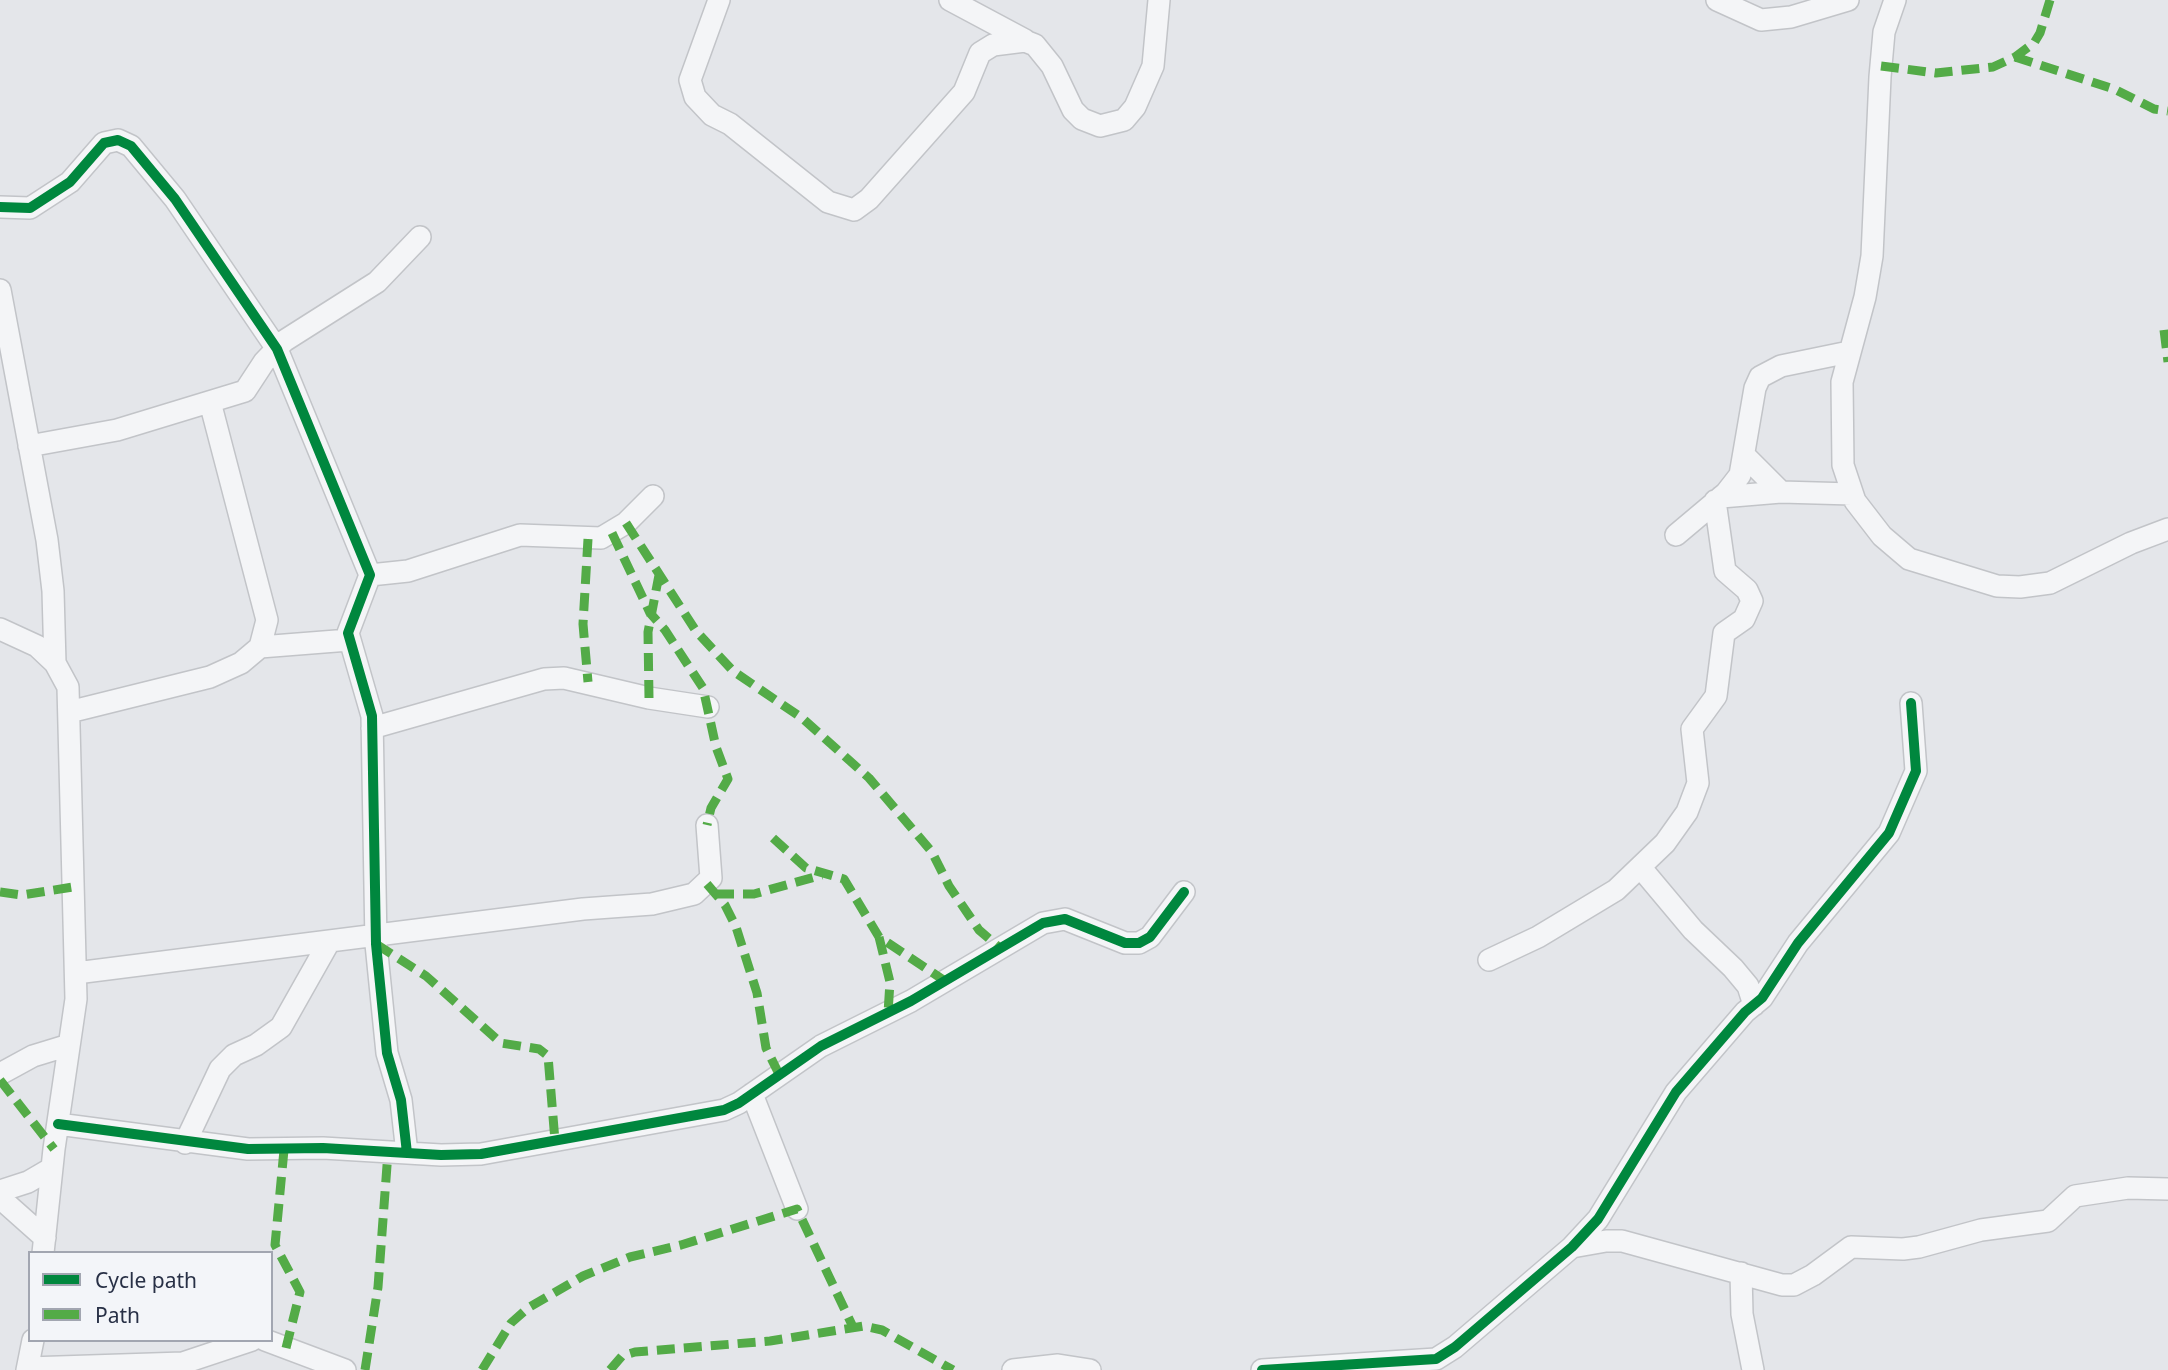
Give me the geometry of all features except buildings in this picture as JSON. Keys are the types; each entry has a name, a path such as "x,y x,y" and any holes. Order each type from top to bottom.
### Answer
{"street":[{"path":"719,0 691,80 695,97 712,115 730,124 828,202 851,210 869,199 925,132 964,92 984,49 1025,41"},
{"path":"950,0 1035,45 1052,66 1073,110 1082,119 1100,126 1114,123 1129,115 1149,79 1159,0"},
{"path":"1717,0 1761,20 1791,17 1848,0"},
{"path":"1895,0 1884,32 1872,256 1865,297 1842,382 1843,465 1852,494 1882,536 1909,559 1997,586 2020,587 2050,583 2131,543 2168,529"},
{"path":"0,207 30,208 70,183 104,144 118,140 131,146 175,199 277,349 370,575 348,633 372,716 376,936 387,1053 401,1100 407,1153"},
{"path":"29,446 117,430 248,388 264,362 277,349 300,330 377,282 420,237"},
{"path":"0,290 47,540 55,663"},
{"path":"1676,535 1718,499 1740,475 1746,457 1753,398 1760,377 1781,366 1849,352"},
{"path":"210,402 267,620 260,648"},
{"path":"1746,457 1781,492"},
{"path":"1718,499 1781,492 1852,494"},
{"path":"370,575 408,571 520,535 601,538 626,523 653,496"},
{"path":"1489,960 1538,937 1616,890 1664,843 1687,812 1698,782 1692,729 1716,696 1724,633 1751,609 1750,593 1725,571 1718,499"},
{"path":"26,640 54,621"},
{"path":"0,629 26,640 55,663 68,687 76,999 44,1245"},
{"path":"69,712 210,677 241,663 260,648 349,640"},
{"path":"372,728 544,679 564,678 649,698 708,707"},
{"path":"1262,1370 1436,1359 1455,1347 1572,1247 1598,1219 1676,1092 1762,998 1798,943 1874,854 1896,819 1913,781 1917,760 1910,703"},
{"path":"76,973 583,909 652,904 694,894 711,878 707,825"},
{"path":"1641,868 1693,930 1748,986 1754,1005"},
{"path":"58,1124 185,1143 248,1149 323,1148 481,1154 724,1110 821,1046 911,1001 1043,923 1065,919 1125,943 1139,943 1150,937 1184,892"},
{"path":"185,1143 220,1069 234,1055 256,1045 281,1027 329,942"},
{"path":"0,1074 33,1056 69,1045"},
{"path":"752,1094 797,1209"},
{"path":"5,1192 52,1168"},
{"path":"1572,1247 1622,1241 1782,1285 1794,1284 1813,1275 1852,1247 1919,1247 1981,1230 2048,1221 2075,1196 2129,1188 2168,1189"},
{"path":"5,1192 49,1193"},
{"path":"5,1192 44,1245"},
{"path":"1741,1273 1742,1314 1753,1370"},
{"path":"33,1342 28,1369 183,1363 246,1342"},
{"path":"268,1342 297,1362 345,1370"},
{"path":"1013,1370 1058,1365 1090,1370"}],"marked path":[{"path":"1881,66 1936,73 1993,67 2015,57 2034,43 2040,33 2050,0"},
{"path":"2015,57 2114,89 2154,109 2168,111"},
{"path":"2164,330 2168,362"},
{"path":"626,523 696,631 733,671 802,718 869,778 932,852 949,886 979,930 1001,949"},
{"path":"612,533 650,613 665,630 703,688 716,747 728,779 711,808 707,825"},
{"path":"588,539 583,624 588,682"},
{"path":"649,698 648,632 659,575"},
{"path":"773,838 806,868 844,879 879,937 945,981"},
{"path":"716,894 754,894 822,875"},
{"path":"707,884 725,905 736,927 757,993 766,1048 779,1074"},
{"path":"0,892 22,895 73,887"},
{"path":"879,937 890,982 888,1013"},
{"path":"376,944 426,976 501,1043 539,1049 548,1056 555,1141"},
{"path":"0,1080 54,1149"},
{"path":"284,1150 275,1245 300,1292 286,1348"},
{"path":"365,1370 378,1287 388,1152"},
{"path":"482,1370 511,1323 528,1308 583,1276 630,1257 681,1245 797,1209 853,1327"},
{"path":"610,1370 622,1356 635,1352 770,1341 864,1326 882,1330 953,1370"}],"cycle path":[{"path":"0,207 30,208 70,182 104,143 118,140 131,146 175,199 277,349 370,575 348,633 372,716 376,944 387,1053 401,1100 407,1153"},
{"path":"1262,1370 1436,1359 1455,1347 1572,1247 1598,1219 1676,1092 1745,1012 1762,998 1798,943 1889,833 1916,771 1911,703"},
{"path":"58,1124 248,1149 323,1148 441,1155 481,1154 724,1110 739,1103 821,1046 911,1001 1043,923 1065,919 1125,943 1139,943 1150,937 1184,892"}]}
